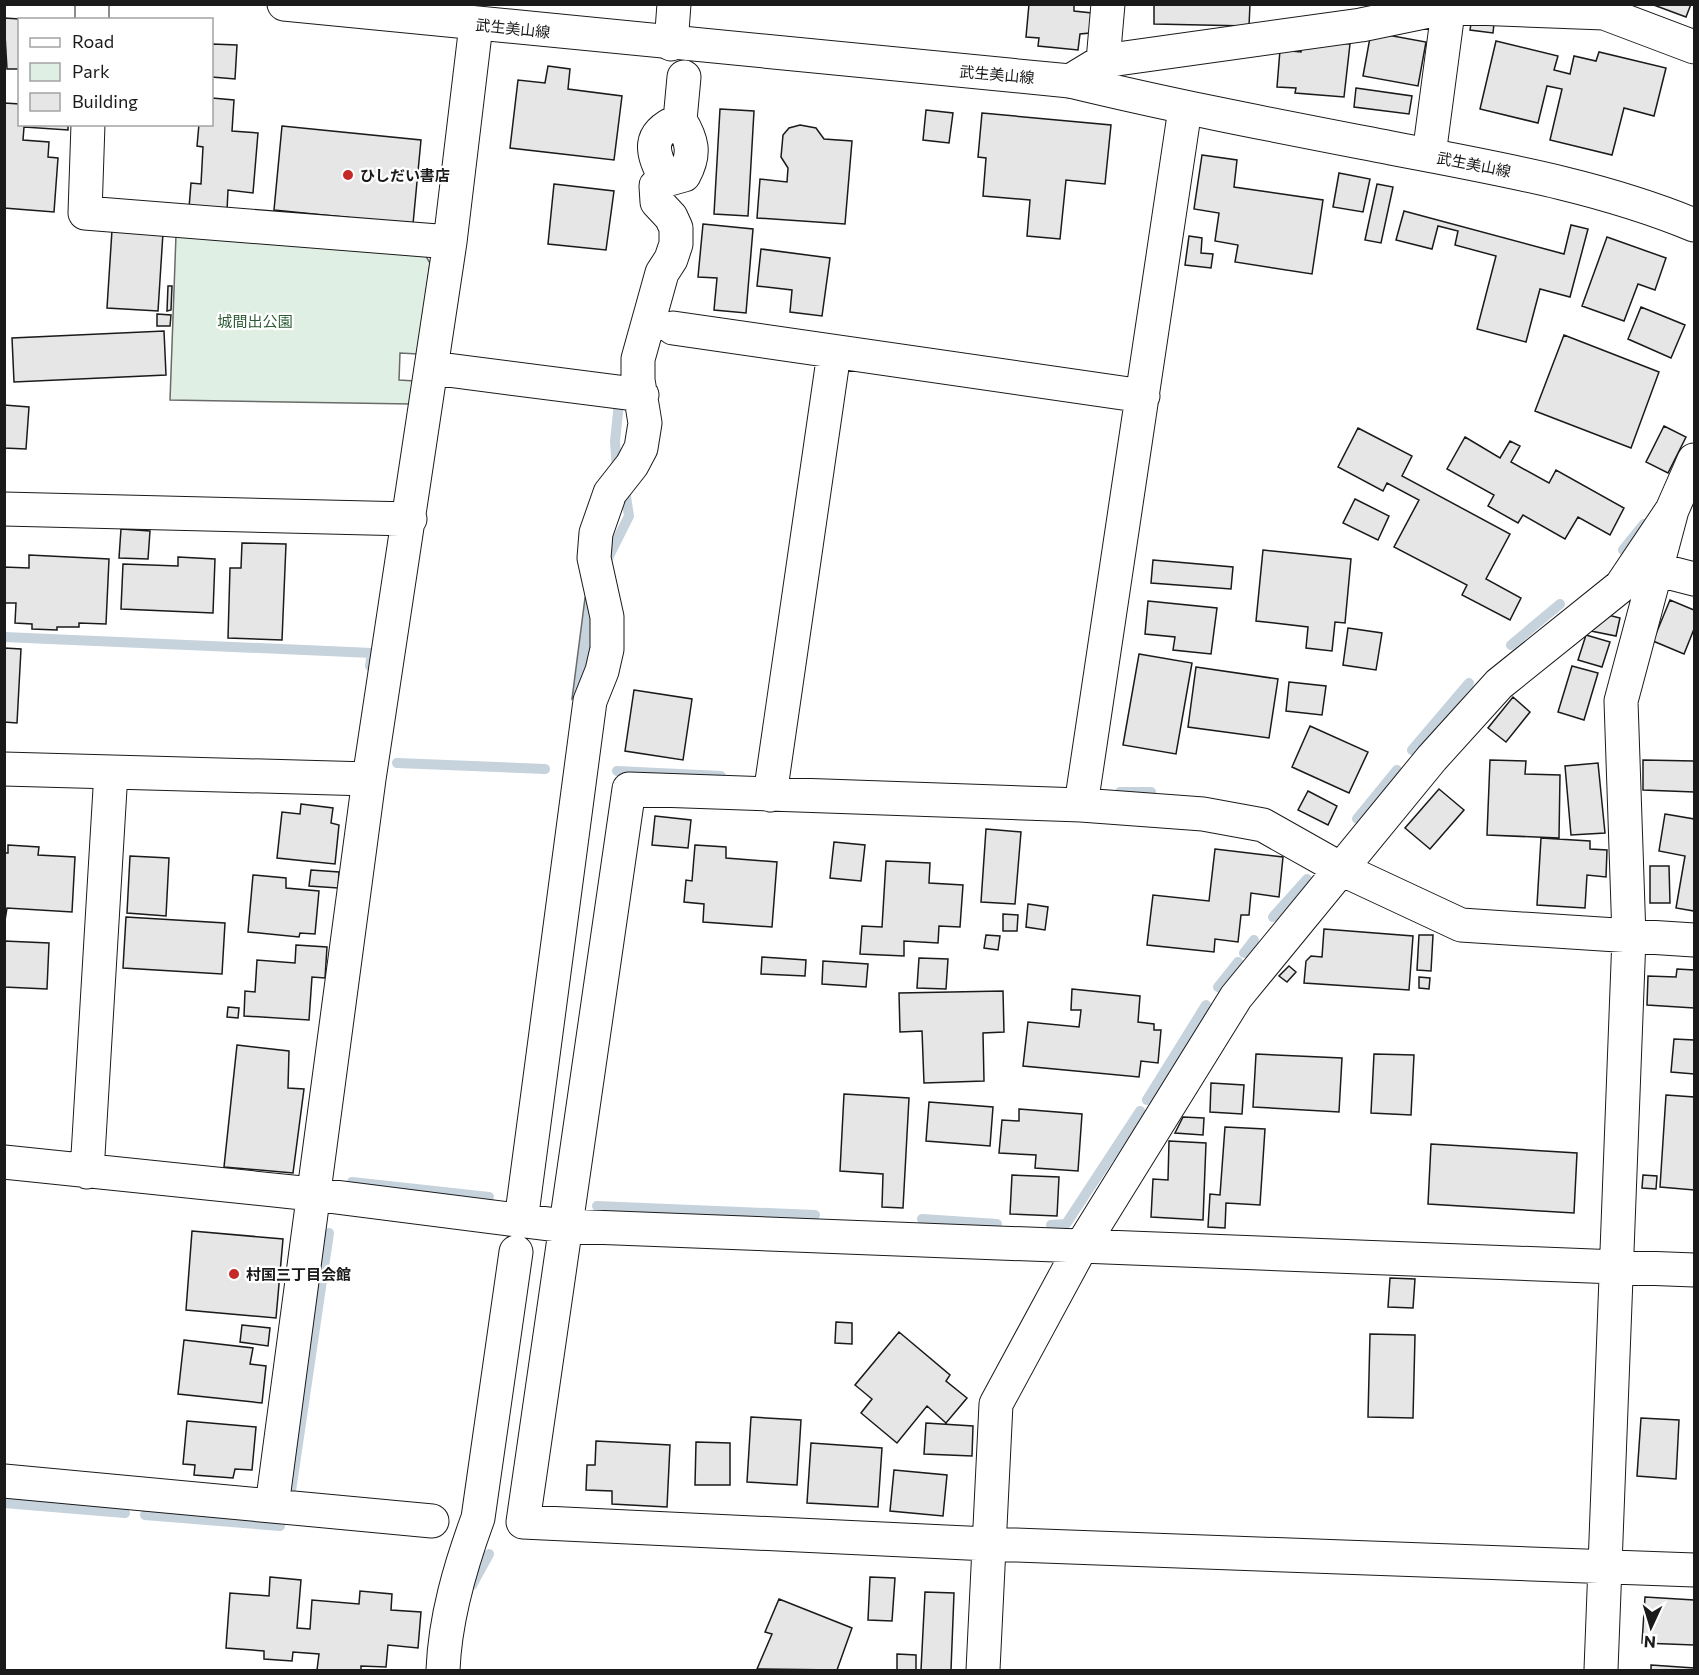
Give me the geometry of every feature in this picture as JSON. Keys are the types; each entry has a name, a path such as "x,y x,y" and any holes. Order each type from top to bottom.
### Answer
{"street":[{"name":"武生美山線","path":"284,4 476,25 1070,81 1185,108 1567,182 1656,209 1695,225"},
{"path":"671,44 674,4"},
{"path":"1103,62 1108,4"},
{"path":"1429,155 1449,6"},
{"path":"1070,81 1103,62 1361,25 1449,6 1604,13 1695,47"},
{"path":"272,1506 369,779 450,242 476,25"},
{"path":"523,1206 590,701 602,671 607,649 608,617 594,558 596,533 610,493 632,465 641,448 645,423 638,359 662,273 671,259 676,244 676,228 671,217 657,202 656,186 666,180 655,158 653,145 663,127 680,120 684,77"},
{"path":"1081,805 1185,108"},
{"path":"88,126 85,213 450,242"},
{"path":"673,328 1143,396"},
{"path":"770,795 834,353"},
{"path":"432,368 642,395"},
{"path":"1602,1671 1629,937 1621,701 1672,510 1695,460"},
{"path":"4,509 410,519"},
{"path":"982,1671 996,1404 1081,1247 1236,997 1432,758 1498,684 1621,586 1672,510"},
{"path":"1655,568 1695,579"},
{"path":"4,769 369,779"},
{"path":"87,1172 111,772"},
{"path":"1695,939 1629,937 1461,925 1341,869 1263,825 1203,814 1081,805 629,789 523,1522 987,1544 1695,1570"},
{"path":"4,1162 312,1194 565,1226 1695,1270"},
{"path":"443,1671 445,1631 465,1552 478,1518 516,1252"},
{"path":"4,1481 432,1521"}],"green space":[{"name":"城間出公園","path":"176,235 424,253 430,263 418,354 400,353 399,380 415,381 411,404 170,400"}],"shaded area":[{"path":"585,598 590,605 598,633 585,679 572,699"}],"building":[{"path":"1029,4 1074,4 1074,11 1092,13 1090,33 1080,34 1078,50 1038,46 1039,38 1026,37"},
{"path":"1154,4 1250,4 1249,26 1154,24"},
{"path":"1651,4 1691,4 1686,17"},
{"path":"1473,11 1495,14 1493,33 1470,30"},
{"path":"4,18 18,19 18,69 7,69"},
{"path":"1371,32 1426,42 1418,86 1363,76"},
{"path":"1302,39 1350,44 1344,97 1295,93 1296,88 1277,87 1280,50 1301,52"},
{"path":"1496,41 1558,56 1554,70 1570,74 1574,56 1596,61 1599,52 1666,68 1654,116 1624,108 1612,155 1550,140 1562,89 1547,86 1538,123 1480,109"},
{"path":"213,44 237,45 235,79 213,77"},
{"path":"548,66 570,69 568,89 622,96 614,160 510,148 518,80 545,83"},
{"path":"1356,88 1412,96 1409,114 1354,107"},
{"path":"213,98 234,100 232,131 258,133 253,193 228,190 227,211 189,208 191,183 201,184 203,147 197,146 199,126 213,126"},
{"path":"4,103 18,104 18,126 68,126 68,130 24,127 23,140 49,142 48,157 58,158 54,212 4,208"},
{"path":"720,109 754,111 748,216 714,214"},
{"path":"926,110 953,113 949,143 923,140"},
{"path":"982,113 1111,125 1105,184 1066,180 1060,239 1027,236 1030,200 983,196 986,158 978,157"},
{"path":"800,125 816,128 824,139 852,141 845,224 757,218 760,179 787,182 788,168 781,157 783,135 789,128"},
{"name":"ひしだい書店","path":"282,126 421,140 413,224 274,210"},
{"path":"1202,155 1237,160 1234,187 1323,200 1312,274 1235,262 1238,245 1215,241 1219,213 1194,209"},
{"path":"1339,173 1370,179 1363,212 1333,207"},
{"path":"554,184 614,191 606,250 548,244"},
{"path":"1377,184 1393,187 1381,243 1365,240"},
{"path":"1404,211 1564,254 1571,225 1588,229 1570,297 1540,289 1526,342 1477,329 1496,256 1455,245 1458,231 1438,226 1432,249 1396,240"},
{"path":"703,224 753,229 746,313 714,310 717,278 698,277"},
{"path":"112,230 163,233 158,311 107,308"},
{"path":"1189,236 1202,238 1201,253 1213,254 1211,268 1185,265"},
{"path":"1607,237 1666,258 1655,290 1638,284 1624,321 1582,306"},
{"path":"761,249 830,258 822,316 790,312 792,290 757,286"},
{"path":"168,286 172,286 171,310 167,311"},
{"path":"1641,307 1685,325 1671,358 1628,339"},
{"path":"157,314 171,315 170,326 157,326"},
{"path":"164,331 166,375 14,382 12,338"},
{"path":"1564,335 1659,372 1631,448 1535,411"},
{"path":"4,405 29,407 26,449 4,448"},
{"path":"1664,426 1686,437 1668,473 1646,462"},
{"path":"1358,428 1412,456 1402,476 1510,534 1486,579 1521,598 1510,620 1462,595 1467,585 1394,547 1419,500 1387,483 1383,491 1338,467"},
{"path":"1465,437 1500,458 1510,441 1520,446 1511,462 1549,483 1556,470 1624,508 1610,535 1578,517 1565,539 1523,515 1518,523 1488,506 1494,495 1447,469"},
{"path":"1355,499 1389,516 1378,540 1343,523"},
{"path":"121,529 150,531 148,559 119,558"},
{"path":"242,543 286,544 282,640 228,638 230,568 241,568"},
{"path":"1263,550 1351,559 1345,623 1335,622 1332,651 1306,648 1308,627 1256,621"},
{"path":"29,555 109,559 106,624 79,623 79,627 57,627 57,630 32,629 32,624 15,623 16,603 4,603 4,567 29,568"},
{"path":"178,557 215,559 213,613 121,609 123,564 178,566"},
{"path":"1153,560 1233,567 1231,589 1151,583"},
{"path":"1670,600 1694,610 1694,629 1684,654 1653,641"},
{"path":"1148,601 1217,608 1211,654 1173,650 1175,637 1145,634"},
{"path":"1608,615 1620,618 1616,636 1591,631"},
{"path":"1348,628 1382,633 1376,670 1343,665"},
{"path":"1586,635 1610,642 1602,667 1578,660"},
{"path":"4,648 21,649 17,723 4,722"},
{"path":"1139,654 1192,663 1176,754 1123,745"},
{"path":"1572,666 1598,673 1584,720 1558,712"},
{"path":"1196,667 1278,679 1269,738 1188,727"},
{"path":"1289,682 1326,686 1322,715 1286,711"},
{"path":"634,690 692,699 683,760 625,751"},
{"path":"1513,697 1530,712 1506,742 1488,728"},
{"path":"1310,726 1368,752 1349,793 1292,767"},
{"path":"1490,760 1526,761 1525,774 1560,775 1559,838 1487,835"},
{"path":"1643,760 1694,761 1694,792 1643,790"},
{"path":"1598,763 1605,833 1571,835 1565,766"},
{"path":"1439,789 1464,810 1430,849 1405,828"},
{"path":"1308,791 1337,806 1328,825 1298,810"},
{"path":"301,804 333,808 331,823 339,825 335,864 277,858 282,812 300,814"},
{"path":"1665,814 1694,819 1694,911 1676,908 1685,856 1659,851"},
{"path":"655,816 691,820 688,848 652,845"},
{"path":"986,829 1021,832 1015,904 981,902"},
{"path":"1541,838 1590,841 1590,849 1607,850 1606,877 1587,875 1585,908 1537,905"},
{"path":"834,842 865,845 861,881 830,878"},
{"path":"8,845 39,847 38,855 75,857 72,912 7,908 4,927 4,853 8,853"},
{"path":"695,845 726,847 726,858 777,862 772,927 703,922 704,904 684,902 686,880 692,881"},
{"path":"1215,849 1283,857 1279,897 1251,893 1249,915 1241,915 1238,942 1215,939 1214,952 1147,945 1153,895 1209,901"},
{"path":"130,856 169,858 166,916 127,913"},
{"path":"886,861 930,863 929,883 963,885 960,927 939,926 938,943 904,941 904,956 860,954 862,926 882,927"},
{"path":"1650,866 1669,866 1670,903 1650,903"},
{"path":"311,870 339,872 338,888 309,886"},
{"path":"253,875 286,878 286,888 319,891 315,934 300,933 299,937 248,932"},
{"path":"1028,904 1048,907 1045,930 1026,927"},
{"path":"1003,914 1018,915 1017,931 1003,931"},
{"path":"126,917 225,923 222,974 123,968"},
{"path":"1324,929 1413,936 1409,990 1304,983 1306,961 1311,956 1322,957"},
{"path":"986,935 1000,936 998,950 984,948"},
{"path":"1419,935 1433,935 1431,971 1417,970"},
{"path":"4,941 49,943 47,989 4,987"},
{"path":"296,945 327,947 325,978 312,977 309,1020 244,1016 245,991 255,992 257,960 295,963"},
{"path":"762,957 806,960 805,976 761,974"},
{"path":"919,958 948,959 946,989 917,988"},
{"path":"823,961 868,964 866,987 822,984"},
{"path":"1289,966 1296,972 1287,982 1279,976"},
{"path":"1677,969 1694,970 1694,1008 1647,1005 1648,976 1676,977"},
{"path":"1419,977 1430,978 1429,989 1419,988"},
{"path":"1072,989 1140,996 1138,1022 1154,1024 1154,1030 1161,1030 1158,1063 1141,1061 1139,1077 1023,1066 1028,1022 1079,1027 1081,1010 1071,1010"},
{"path":"1003,991 1004,1032 983,1033 984,1081 924,1083 922,1031 900,1032 899,993"},
{"path":"228,1007 239,1008 238,1018 227,1017"},
{"path":"1674,1039 1694,1040 1694,1074 1671,1072"},
{"path":"237,1045 289,1051 288,1088 304,1089 293,1173 224,1167"},
{"path":"1256,1054 1342,1058 1339,1112 1253,1107"},
{"path":"1374,1054 1414,1055 1411,1115 1371,1113"},
{"path":"1211,1083 1244,1085 1242,1114 1210,1112"},
{"path":"844,1094 909,1098 903,1208 882,1207 883,1174 840,1171"},
{"path":"1666,1095 1694,1097 1694,1190 1660,1187"},
{"path":"929,1102 993,1107 990,1146 926,1141"},
{"path":"1019,1109 1082,1114 1078,1171 1035,1168 1036,1155 999,1153 1002,1120 1019,1121"},
{"path":"1183,1117 1204,1118 1203,1135 1175,1133"},
{"path":"1225,1127 1265,1129 1260,1205 1226,1203 1225,1228 1208,1227 1210,1194 1220,1195"},
{"path":"1169,1141 1206,1143 1203,1220 1151,1217 1153,1179 1168,1180"},
{"path":"1431,1144 1577,1153 1574,1213 1428,1204"},
{"path":"1012,1175 1059,1177 1057,1216 1010,1214"},
{"path":"1643,1175 1657,1176 1656,1189 1642,1188"},
{"name":"村国三丁目会館","path":"192,1231 283,1239 276,1318 186,1310"},
{"path":"1390,1278 1415,1279 1413,1308 1388,1307"},
{"path":"836,1322 852,1323 852,1344 835,1343"},
{"path":"242,1325 270,1328 268,1346 240,1342"},
{"path":"899,1332 950,1375 946,1381 967,1398 946,1423 927,1406 897,1443 861,1413 872,1399 855,1385"},
{"path":"1370,1334 1415,1335 1413,1418 1368,1417"},
{"path":"184,1340 253,1348 250,1364 266,1366 262,1403 178,1394"},
{"path":"751,1417 801,1420 797,1485 747,1482"},
{"path":"1641,1418 1679,1420 1676,1479 1637,1476"},
{"path":"187,1421 256,1427 252,1470 235,1469 233,1478 194,1475 195,1465 183,1464"},
{"path":"926,1423 973,1426 972,1456 924,1454"},
{"path":"596,1441 670,1445 667,1507 612,1504 612,1491 586,1490 587,1465 595,1465"},
{"path":"696,1442 730,1443 730,1485 695,1485"},
{"path":"811,1443 882,1448 878,1507 807,1503"},
{"path":"894,1470 947,1475 943,1516 890,1511"},
{"path":"270,1577 301,1580 297,1628 310,1629 312,1600 359,1604 360,1591 392,1594 391,1610 421,1612 418,1648 388,1645 386,1667 361,1666 361,1670 317,1670 319,1654 293,1652 292,1661 264,1659 264,1651 226,1648 230,1593 269,1596"},
{"path":"870,1577 895,1578 892,1621 868,1620"},
{"path":"925,1592 954,1593 951,1670 921,1670"},
{"path":"1645,1597 1694,1600 1694,1645 1642,1643"},
{"path":"779,1599 852,1628 837,1670 757,1669 772,1634 765,1632"},
{"path":"897,1654 916,1655 916,1670 897,1670"},
{"path":"1651,1665 1694,1668 1694,1670 1651,1670"}],"waterway":[{"path":"617,471 615,441 619,403"},
{"path":"606,562 629,516 625,490"},
{"path":"1623,550 1644,524"},
{"path":"1511,645 1560,604"},
{"path":"4,637 372,653 370,666"},
{"path":"1412,750 1469,683"},
{"path":"397,763 545,769"},
{"path":"1357,819 1397,770"},
{"path":"617,771 721,776"},
{"path":"1120,792 1151,792"},
{"path":"1273,917 1307,879"},
{"path":"1244,953 1254,940"},
{"path":"1218,987 1238,962"},
{"path":"1147,1100 1206,1005"},
{"path":"1051,1225 1066,1224 1140,1111"},
{"path":"352,1182 489,1197"},
{"path":"597,1206 815,1215"},
{"path":"922,1219 997,1224"},
{"path":"290,1498 329,1233"},
{"path":"4,1503 125,1513"},
{"path":"145,1515 280,1526"},
{"path":"472,1585 489,1554"}],"place":[{"name":"ひしだい書店","path":"348,175"},
{"name":"村国三丁目会館","path":"234,1274"}]}
